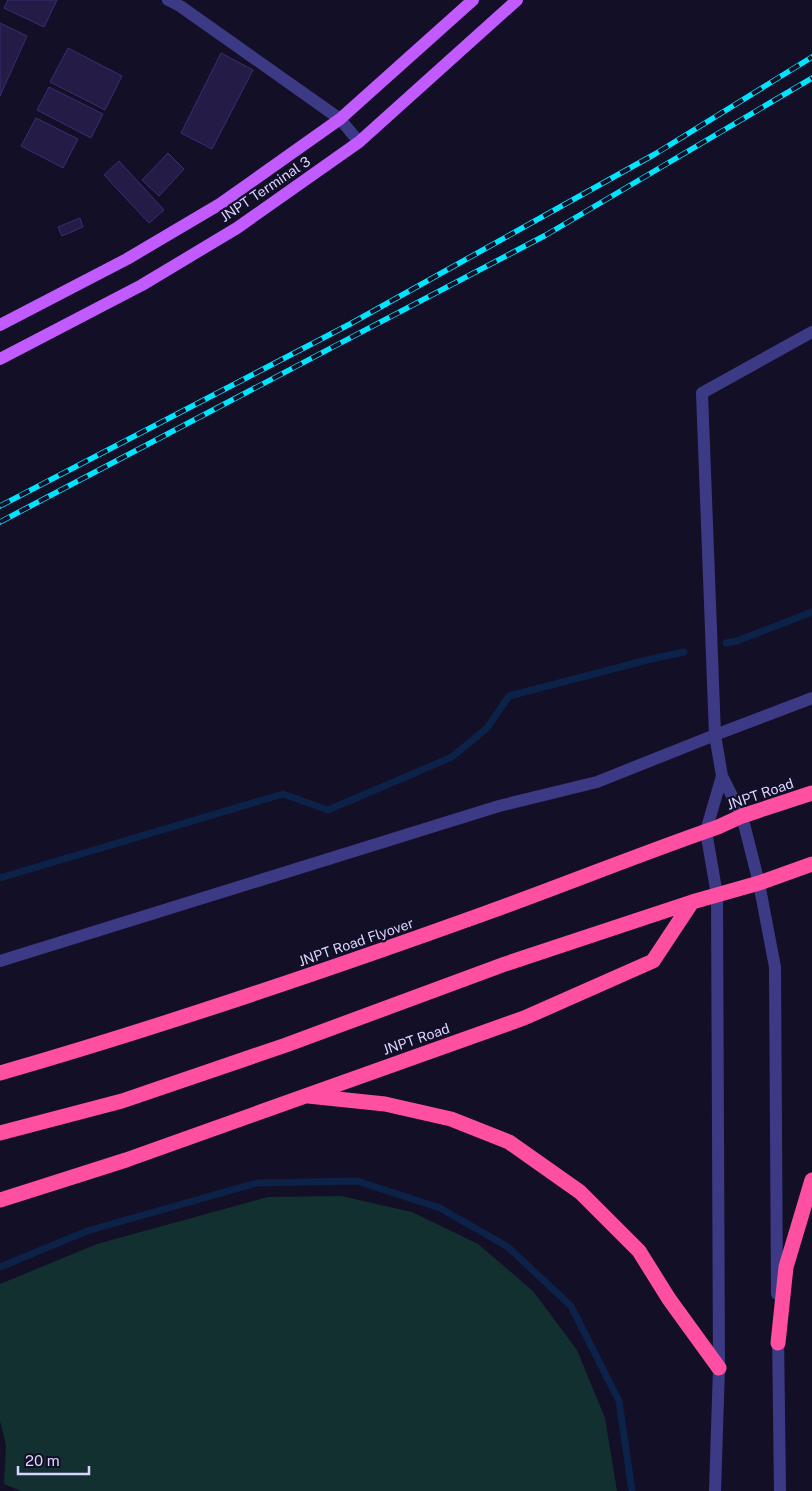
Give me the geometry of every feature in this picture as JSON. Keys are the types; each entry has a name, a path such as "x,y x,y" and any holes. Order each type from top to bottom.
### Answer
{"highway":[{"name":"JNPT Road","path":"712,829 742,816 812,793"},
{"name":"JNPT Road Flyover","path":"0,1073 111,1042 276,987 487,913 712,829"},
{"path":"0,1134 122,1101 286,1045 505,964 692,902 759,883 812,864"},
{"name":"JNPT Road","path":"0,1200 126,1160 524,1018 653,961 692,902"},
{"path":"303,1096 385,1104 450,1119 509,1142 580,1192 639,1251 669,1299 719,1368"},
{"path":"778,1343 786,1267 812,1180"}],"main road":[{"name":"JNPT Terminal 3","path":"0,325 127,259 211,209 340,119 473,0"},
{"name":"JNPT Terminal 3","path":"0,359 142,285 237,228 359,142 517,0"}],"street":[{"path":"168,0 180,6 340,119 359,142"},
{"path":"780,1491 775,968 759,883 742,816 722,776 715,735 702,394 812,332"},
{"path":"0,961 498,806 597,782 812,698"},
{"path":"715,1491 719,1368 717,895 712,829 722,776"}],"green space":[{"path":"341,1196 412,1212 478,1244 533,1291 577,1350 605,1418 617,1491 21,1491 4,1484 6,1445 0,1421 0,1284 97,1244 268,1197"}],"building":[{"path":"8,0 57,0 44,27 4,8"},
{"path":"0,23 27,36 0,96"},
{"path":"68,48 122,76 105,110 50,82"},
{"path":"221,53 253,70 212,149 181,133"},
{"path":"49,87 103,114 91,138 37,110"},
{"path":"36,118 78,139 63,168 21,146"},
{"path":"168,153 184,169 159,196 142,180"},
{"path":"119,161 164,210 149,223 104,175"},
{"path":"80,218 83,227 62,236 58,227"}],"waterway":[{"path":"726,643 737,641 812,612"},
{"path":"0,878 283,794 328,810 452,757 487,728 509,696 684,652"},
{"path":"0,1267 87,1231 256,1183 357,1181 440,1208 508,1247 571,1306 619,1401 632,1491"}],"railway":[{"path":"0,506 350,324 655,154 812,57"},
{"path":"0,522 546,235 812,78"}]}
